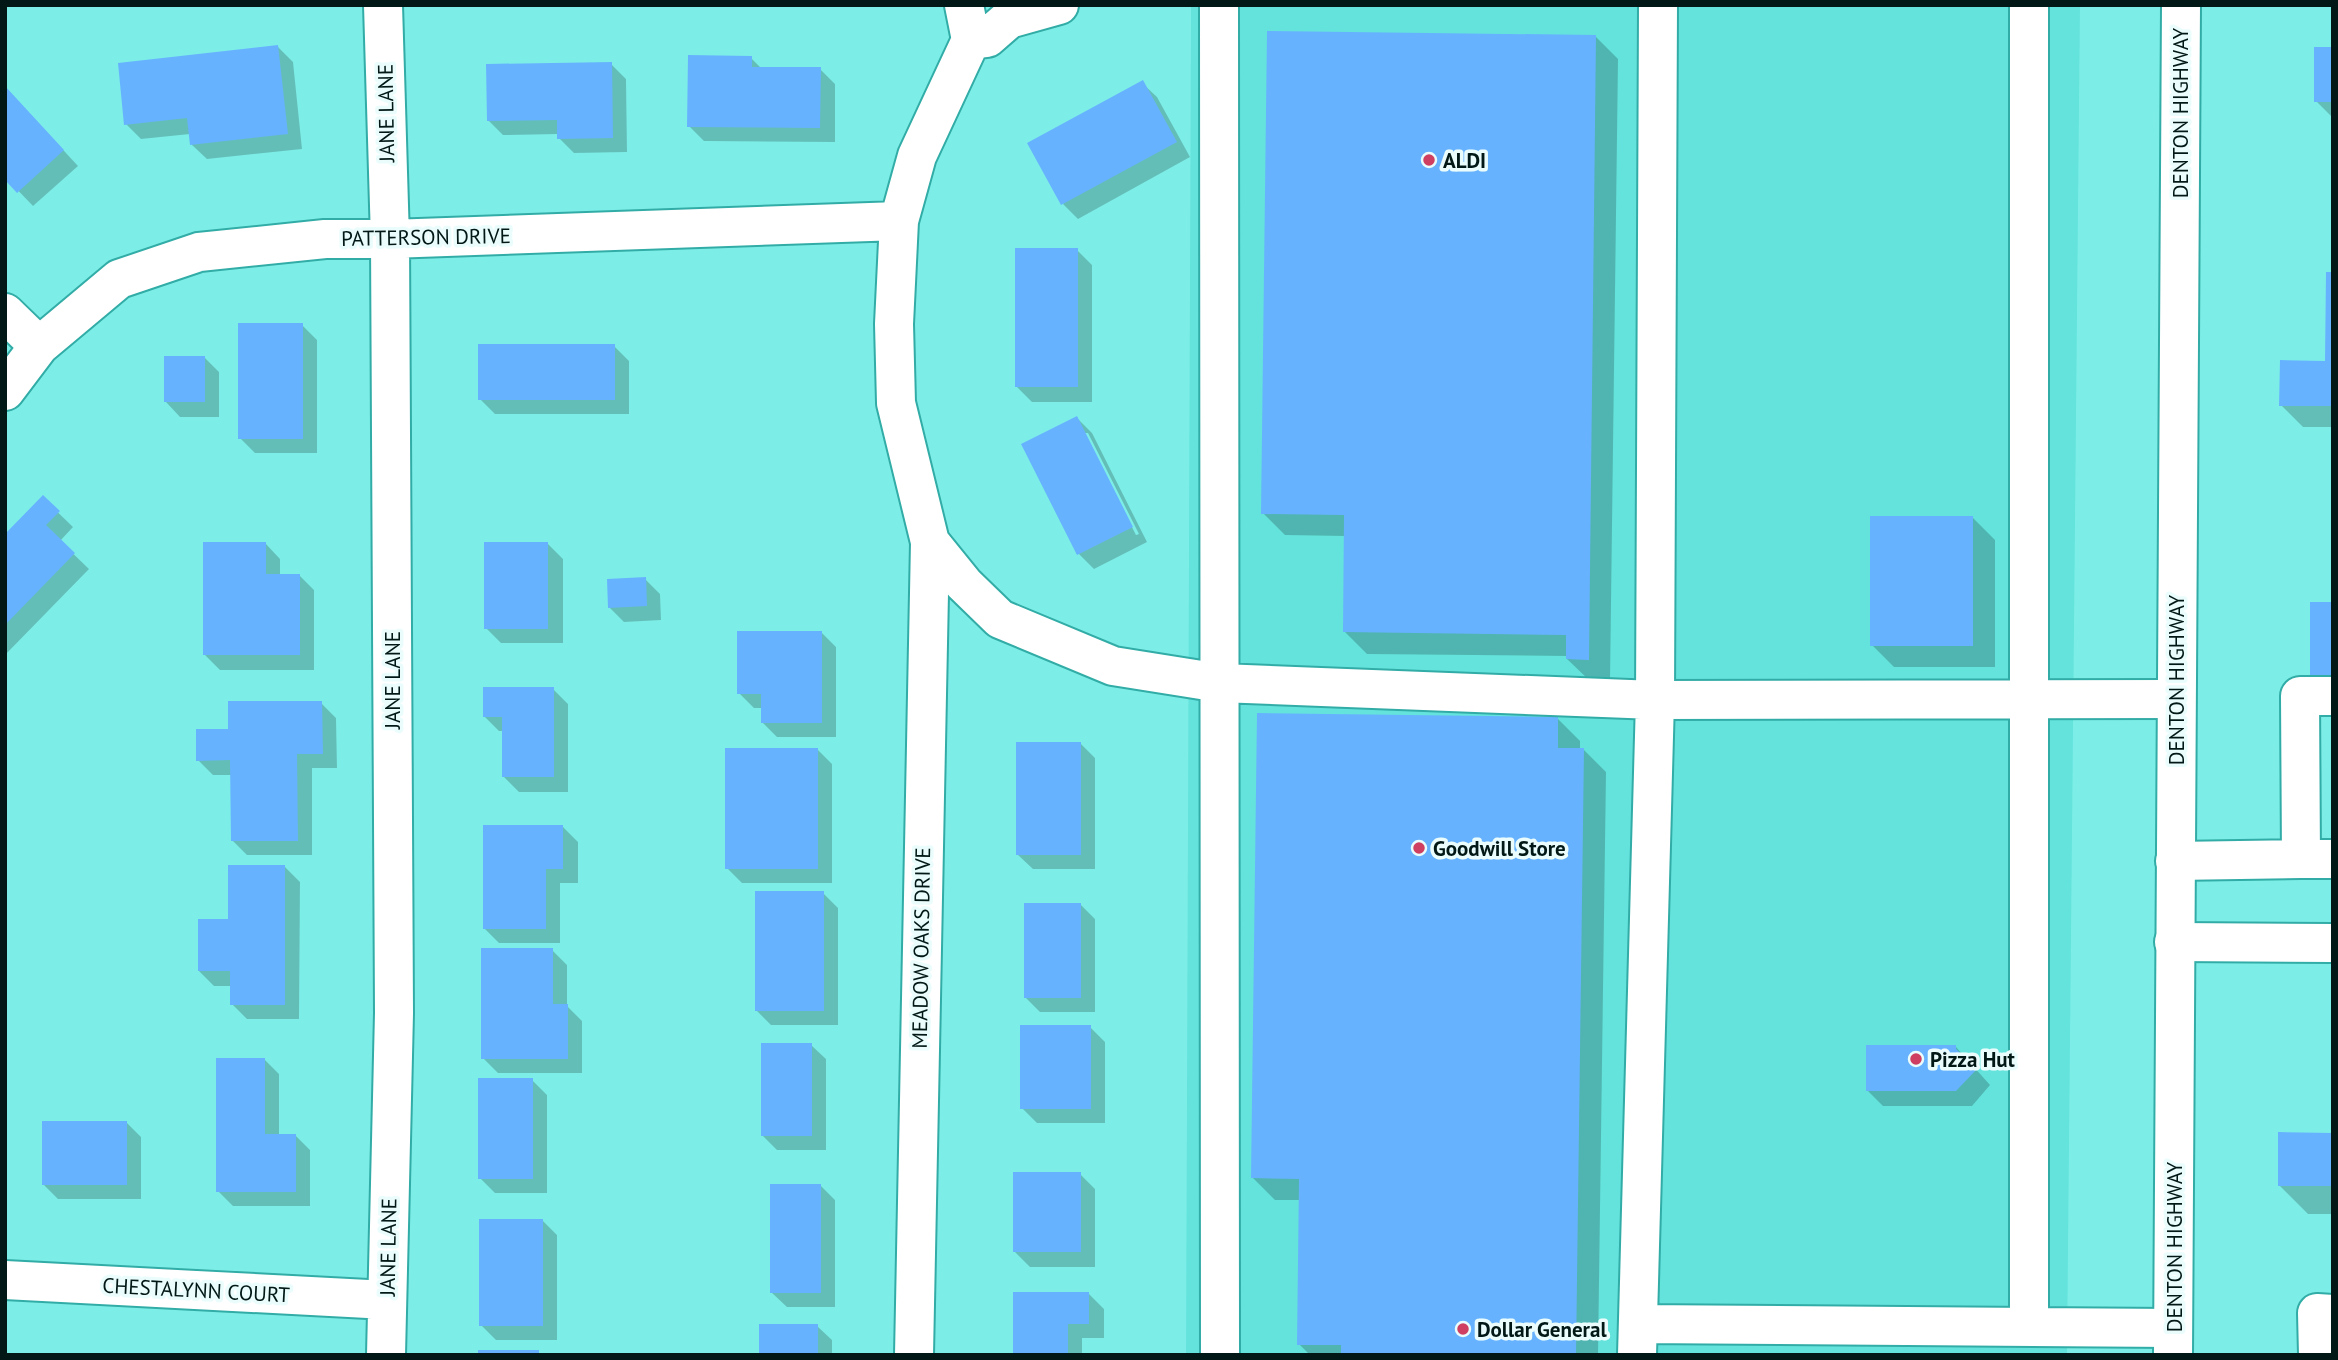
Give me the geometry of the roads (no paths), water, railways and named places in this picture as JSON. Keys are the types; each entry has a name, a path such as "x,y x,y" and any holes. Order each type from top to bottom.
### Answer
{"street":[{"name":"JANE LANE","path":"383,5 390,239 394,1013 386,1355"},
{"path":"968,23 987,38 1009,19 1059,5"},
{"path":"1219,5 1220,1355"},
{"path":"1658,5 1655,700 1638,1339 2029,1327 2173,1341"},
{"path":"2029,5 2029,1327"},
{"name":"DENTON HIGHWAY","path":"2173,1341 2181,5"},
{"name":"MEADOW OAKS DRIVE","path":"914,1355 930,542 897,403 894,324 899,221 917,156 968,23"},
{"name":"PATTERSON DRIVE","path":"5,391 39,346 119,279 199,252 325,239 899,221"},
{"path":"5,313 39,346"},
{"name":"MEADOW OAKS DRIVE","path":"930,542 964,584 1000,619 1114,666 1220,683 1655,700 2176,699"},
{"path":"2175,861 2317,859 2300,696 2333,696"},
{"path":"2175,942 2333,943"},
{"name":"CHESTALYNN COURT","path":"5,1280 387,1300"},
{"path":"2318,1355 2317,1313 2333,1314"}],"place":[{"name":"ALDI","path":"1429,160"},
{"name":"Goodwill Store","path":"1419,848"},
{"name":"Pizza Hut","path":"1916,1059"},
{"name":"Dollar General","path":"1463,1329"}]}
